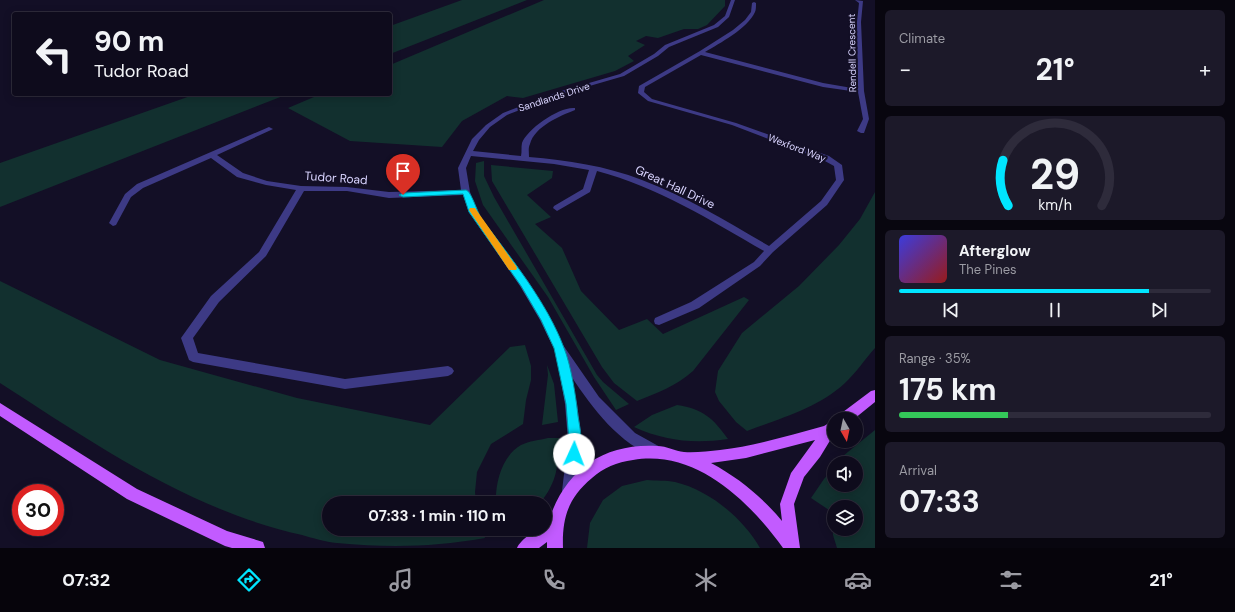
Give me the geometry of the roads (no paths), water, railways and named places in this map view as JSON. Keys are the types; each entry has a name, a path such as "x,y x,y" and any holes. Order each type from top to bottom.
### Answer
{"main road":[{"path":"853,412 875,396"},
{"path":"0,409 132,494 225,538 257,548"},
{"path":"682,458 721,456 746,452 827,429"},
{"path":"793,548 787,504 798,473 815,453 827,434"},
{"path":"555,548 555,528 560,508 569,491 592,467 622,454 657,452 682,458 712,471 742,490 770,516 793,548"},
{"path":"525,548 555,528"}],"street":[{"name":"Sandlands Drive","path":"657,452 630,437 595,401 559,348 545,319 524,284 473,212 466,192 462,168 468,152 476,139 488,126 505,114 560,93 622,75 656,55 668,46 716,26 727,17 734,0"},
{"name":"Rendell Crescent","path":"857,0 861,2 859,22 861,91 866,119 861,131"},
{"name":"Wexford Way","path":"659,321 695,305 757,264 770,250 824,204 840,180 838,164 826,158 734,124 650,100 641,93 642,86 701,53 746,25 753,12 754,3"},
{"path":"701,53 822,85 861,91"},
{"path":"526,160 526,142 535,131 556,116 573,109"},
{"path":"113,223 128,196 140,186 269,129"},
{"name":"Great Hall Drive","path":"468,152 594,168 638,181 680,200 770,250"},
{"name":"Tudor Road","path":"212,155 240,175 266,183 301,188 348,189 389,195 466,192"},
{"path":"557,208 587,190 594,168"},
{"path":"301,188 263,254 215,299 186,338 193,357 345,384 448,371"},
{"name":"Sandlands Drive","path":"559,348 571,404 575,441 569,491"}]}
